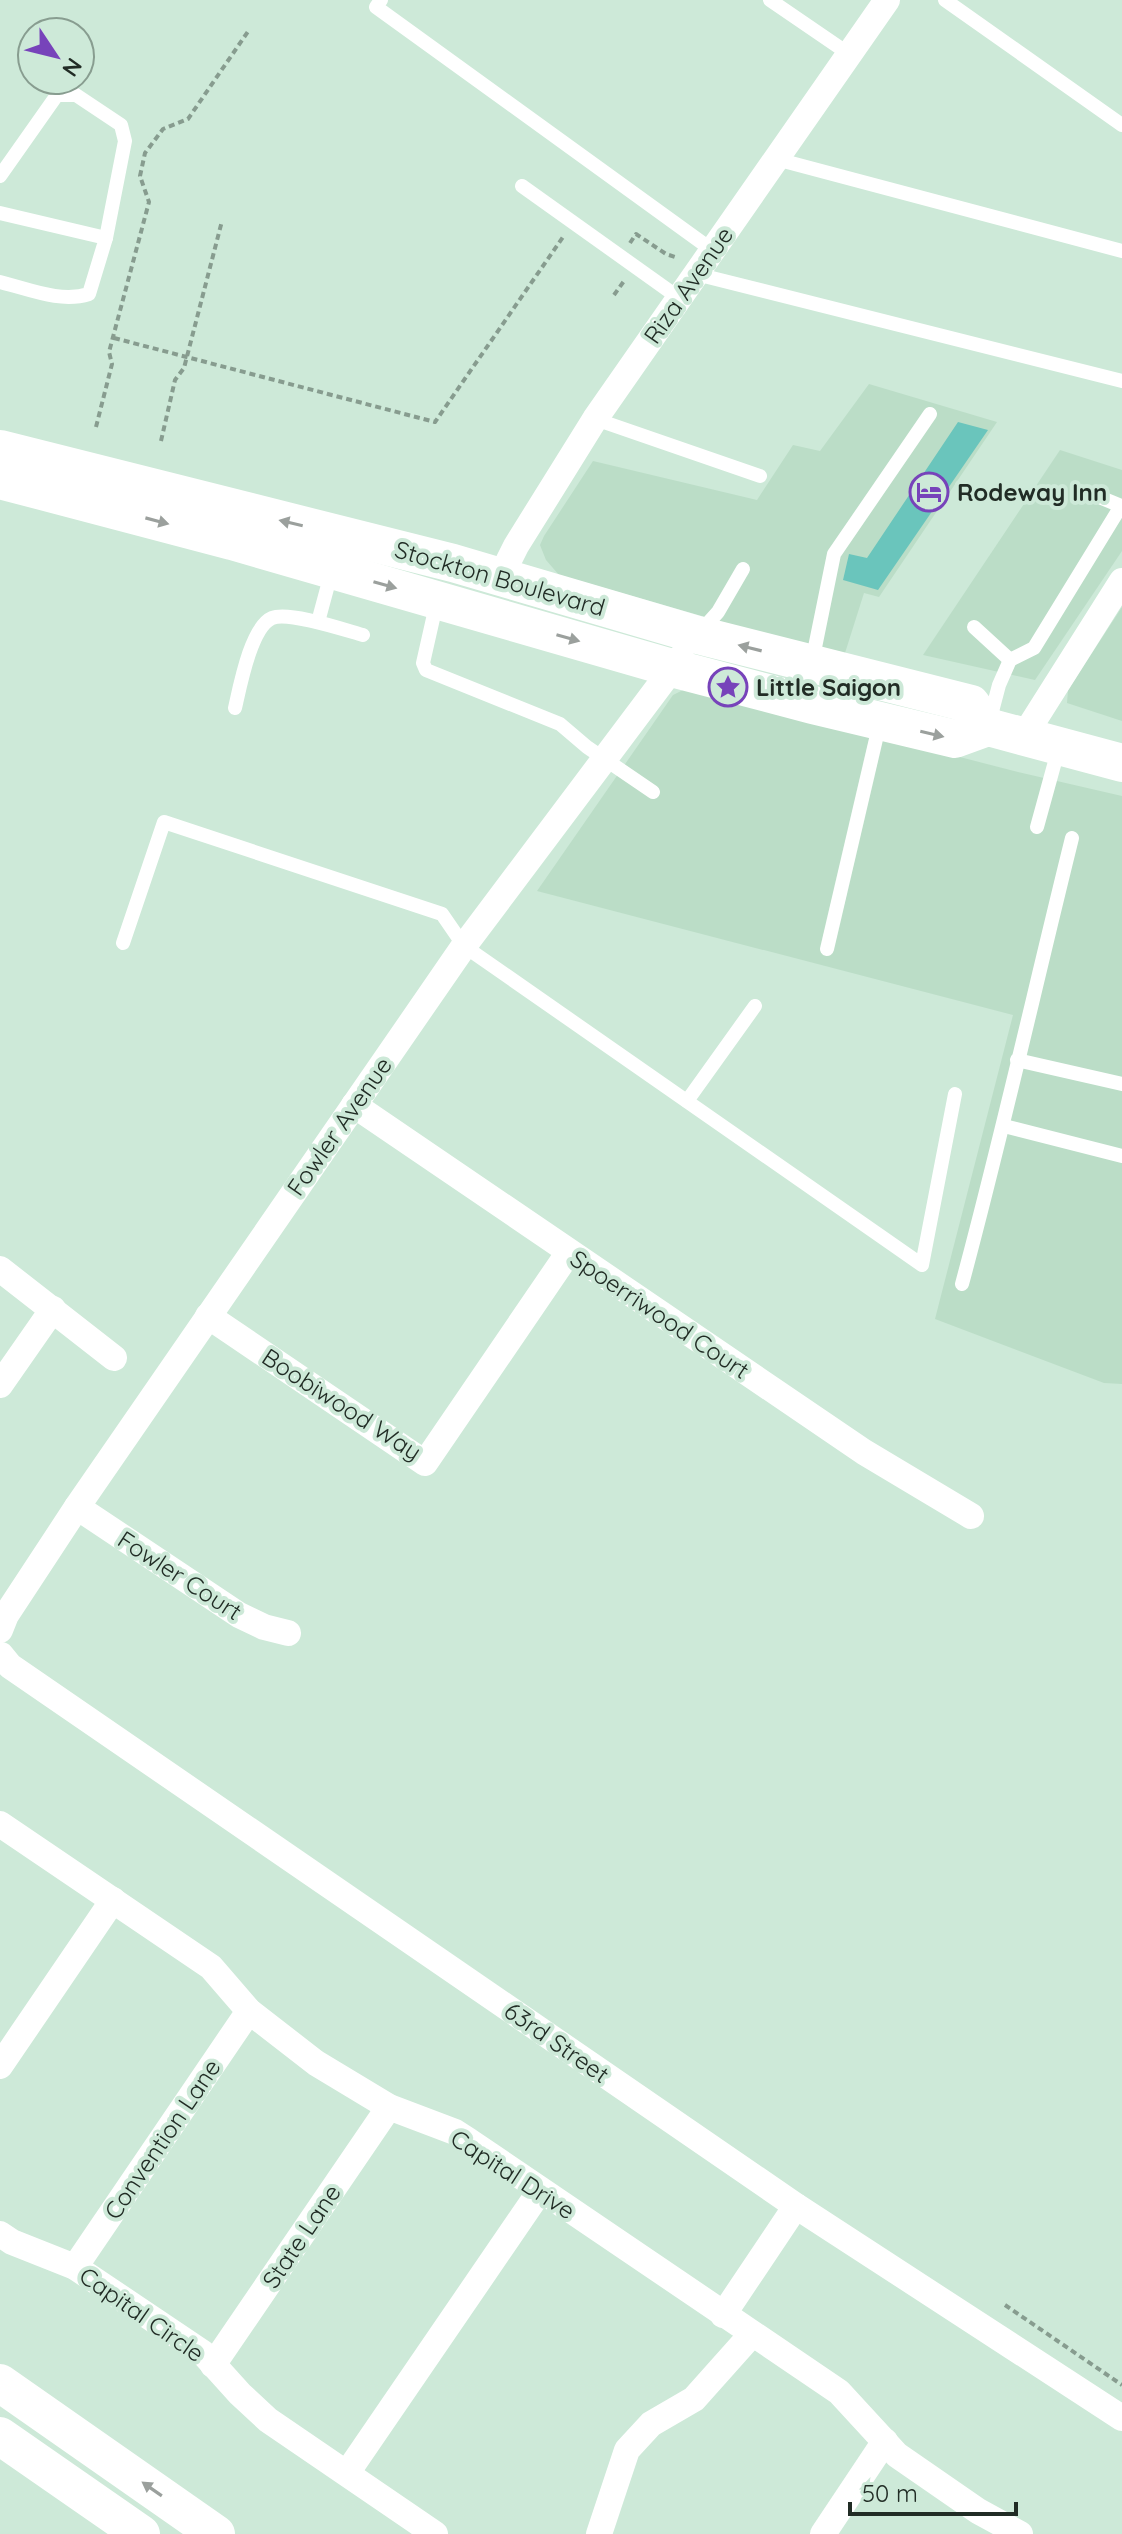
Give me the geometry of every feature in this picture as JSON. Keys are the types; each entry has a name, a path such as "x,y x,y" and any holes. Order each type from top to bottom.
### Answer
{"main road":[{"name":"Stockton Boulevard","path":"0,449 501,576 698,635 971,704 988,727"},
{"path":"0,467 99,495 128,482"},
{"name":"Stockton Boulevard","path":"0,480 332,570 672,668 880,721 955,739 988,727 1122,763"},
{"path":"493,616 501,576"},
{"path":"0,2383 216,2534"},
{"path":"0,2436 141,2534"}],"street":[{"name":"Riza Avenue","path":"501,576 516,546 595,419 679,298 692,268 712,250 887,0"},
{"path":"1042,741 1122,581"},
{"name":"Fowler Avenue","path":"0,1630 6,1615 77,1507 464,946 698,635"},
{"name":"Spoerriwood Court","path":"354,1105 864,1452 971,1516"},
{"name":"Boobiwood Way","path":"208,1316 425,1463 569,1252"},
{"path":"0,1269 114,1358"},
{"path":"0,1385 53,1309"},
{"name":"Fowler Court","path":"77,1507 239,1615 264,1627 288,1633"},
{"path":"0,1647 0,1655"},
{"name":"63rd Street","path":"0,1655 10,1666 796,2206 1122,2418"},
{"name":"Capital Drive","path":"0,1824 211,1967 249,2011 316,2063 389,2107 455,2132 839,2392 897,2455 978,2511 1020,2534"},
{"path":"0,2066 113,1900"},
{"name":"Convention Lane","path":"75,2267 249,2011"},
{"name":"State Lane","path":"213,2365 389,2107"},
{"path":"347,2473 540,2191"},
{"path":"723,2315 796,2206"},
{"name":"Capital Circle","path":"0,2234 12,2242 75,2267 203,2353 268,2420 435,2534"},
{"path":"599,2534 627,2450 651,2424 694,2399 752,2334"},
{"path":"823,2534 885,2441"}],"lane":[{"path":"381,0 376,7 712,250"},
{"path":"770,0 849,54"},
{"path":"945,0 1122,125"},
{"path":"0,176 57,95 76,95 121,125 125,141 106,238 89,294 76,298 55,296 0,282"},
{"path":"776,159 1122,251"},
{"path":"522,186 679,298"},
{"path":"0,213 106,238"},
{"path":"692,268 1122,381"},
{"path":"811,663 834,554 930,414"},
{"path":"595,419 760,476"},
{"path":"988,727 999,685 1010,660 1034,648 1121,506 1092,494"},
{"path":"698,635 718,612 743,569"},
{"path":"318,622 332,570"},
{"path":"437,600 423,663 426,670 560,724 605,760 653,792"},
{"path":"235,708 247,658 264,623 275,616 318,622 363,635"},
{"path":"974,627 1010,660"},
{"path":"827,949 880,721"},
{"path":"1037,827 1042,741"},
{"path":"123,943 164,822 442,914 464,946 922,1265 955,1094"},
{"path":"962,1284 1004,1126 1017,1060 1072,838"},
{"path":"687,1101 755,1006"},
{"path":"1017,1060 1122,1084"},
{"path":"1004,1126 1122,1156"}],"path":[{"path":"96,427 112,364 109,352 149,202 140,176 145,153 163,129 188,119 249,30"},
{"path":"161,441 175,380 184,368 222,221"},
{"path":"114,338 435,422 567,230"},
{"path":"614,295 629,274 616,264 636,234 692,268"},
{"path":"1005,2305 1122,2385"}],"shaded area":[{"path":"869,384 997,422 879,597 864,593 845,653 761,633 559,575 546,560 540,545 544,536 593,461 757,500 793,445 820,451"},
{"path":"1060,450 1122,470 1122,551 1035,680 923,655"},
{"path":"1122,607 1122,721 1067,703 1068,690"},
{"path":"685,689 1122,796 1122,1384 1104,1383 935,1319 1013,1015 537,891 673,695"}],"building":[{"name":"Rodeway Inn","path":"958,422 988,430 878,590 843,580 849,554 867,558"}],"place":[{"name":"Rodeway Inn","path":"929,492"},
{"name":"Little Saigon","path":"728,687"}]}
